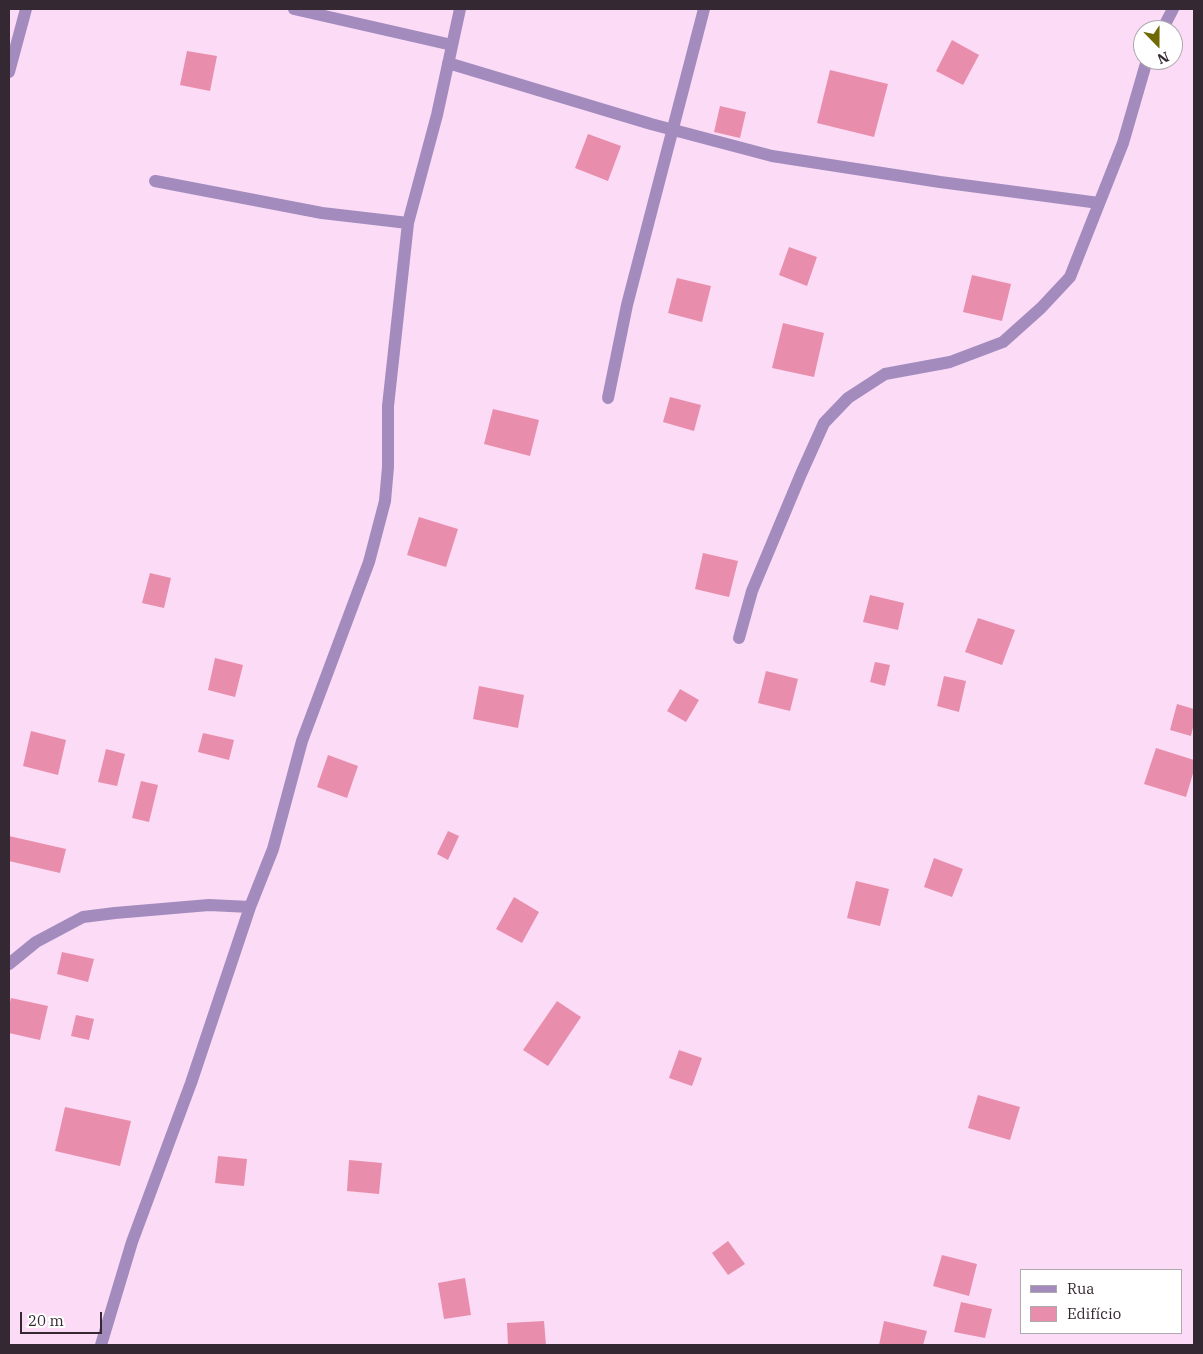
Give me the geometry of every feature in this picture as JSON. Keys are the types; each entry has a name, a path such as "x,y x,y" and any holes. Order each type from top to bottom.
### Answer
{"street":[{"path":"9,72 26,9"},
{"path":"294,9 452,45"},
{"path":"101,1345 132,1242 191,1082 250,907 273,849 302,741 369,562 385,502 388,467 388,406 408,223 437,115 460,9"},
{"path":"608,398 627,305 704,9"},
{"path":"448,63 672,129 772,156 940,182 1099,203"},
{"path":"739,638 752,591 824,424 848,398 885,374 950,362 1004,342 1041,308 1070,277 1123,143 1144,70"},
{"path":"155,181 322,213 408,223"},
{"path":"9,964 36,942 83,917 210,905 250,907"}],"building":[{"path":"952,40 979,55 963,85 936,71"},
{"path":"187,51 217,56 210,91 180,85"},
{"path":"830,70 888,84 874,137 817,123"},
{"path":"720,106 746,112 740,138 714,132"},
{"path":"588,134 621,146 608,181 575,168"},
{"path":"789,247 817,257 807,286 779,275"},
{"path":"972,275 1011,284 1002,321 963,312"},
{"path":"677,278 711,286 702,322 668,313"},
{"path":"783,323 824,333 814,377 772,368"},
{"path":"670,397 701,405 694,431 663,422"},
{"path":"493,409 539,420 530,456 484,444"},
{"path":"419,517 458,529 446,567 407,555"},
{"path":"703,553 738,561 729,597 695,589"},
{"path":"150,573 171,578 164,608 142,603"},
{"path":"870,595 904,603 898,630 863,622"},
{"path":"978,618 1015,630 1002,665 965,652"},
{"path":"215,658 243,665 235,697 208,690"},
{"path":"875,662 890,665 885,686 870,682"},
{"path":"766,671 798,679 790,711 758,703"},
{"path":"944,676 966,681 959,712 937,706"},
{"path":"479,686 524,695 518,728 473,719"},
{"path":"680,689 699,700 686,722 667,711"},
{"path":"1177,704 1194,709 1194,723 1191,736 1170,730"},
{"path":"31,731 66,740 58,775 23,766"},
{"path":"203,733 234,740 229,760 198,752"},
{"path":"1156,748 1194,760 1194,770 1186,797 1144,784"},
{"path":"106,749 125,754 117,786 98,782"},
{"path":"328,755 358,766 347,798 317,787"},
{"path":"141,781 158,785 149,822 132,818"},
{"path":"448,831 459,836 448,860 437,854"},
{"path":"9,836 66,849 60,873 9,861"},
{"path":"934,858 963,869 952,897 924,887"},
{"path":"856,881 889,889 880,926 847,918"},
{"path":"514,897 539,912 522,943 496,929"},
{"path":"62,952 94,959 88,982 57,974"},
{"path":"11,998 48,1006 40,1040 9,1033"},
{"path":"557,1001 581,1017 548,1066 523,1050"},
{"path":"76,1015 94,1019 89,1040 71,1036"},
{"path":"679,1050 702,1058 692,1086 669,1078"},
{"path":"978,1095 1020,1107 1010,1140 968,1128"},
{"path":"65,1107 131,1121 120,1166 55,1151"},
{"path":"218,1156 247,1159 244,1186 215,1183"},
{"path":"349,1160 382,1163 379,1194 347,1191"},
{"path":"728,1241 745,1264 728,1275 712,1253"},
{"path":"942,1255 977,1264 969,1296 933,1286"},
{"path":"465,1278 471,1315 444,1319 438,1283"},
{"path":"961,1302 992,1309 985,1338 954,1332"},
{"path":"544,1321 546,1345 508,1345 507,1323"},
{"path":"884,1321 927,1331 923,1345 879,1345"}]}
